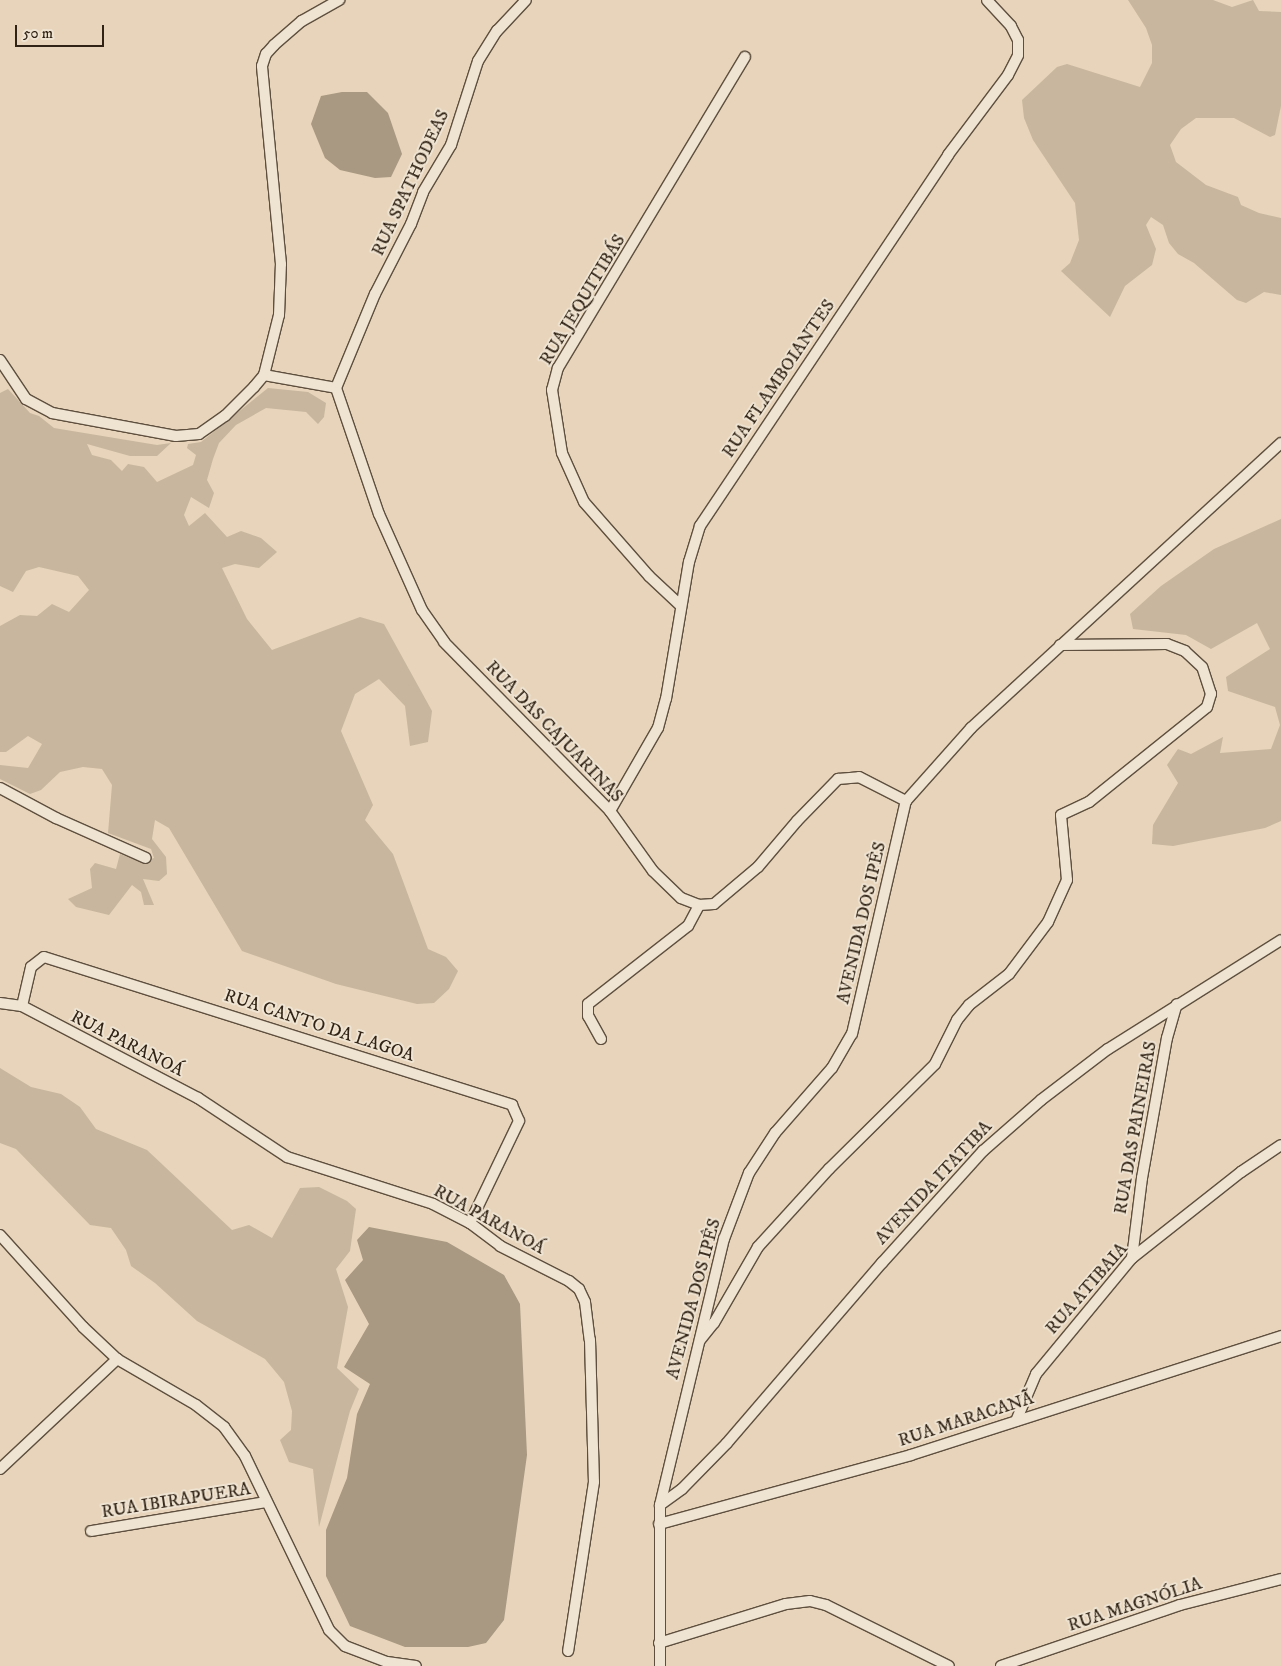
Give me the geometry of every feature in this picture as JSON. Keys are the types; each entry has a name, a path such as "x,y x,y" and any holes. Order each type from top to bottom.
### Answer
{"street":[{"path":"0,360 26,400 52,413 176,436 199,434 219,420 264,375 279,315 282,264 262,66 266,54 274,45 302,21 340,0"},
{"name":"RUA SPATHODEAS","path":"336,388 375,294 411,224 424,192 450,145 478,61 496,31 526,0"},
{"name":"RUA FLAMBOIANTES","path":"610,811 658,728 666,699 680,605 700,526 948,156 1008,75 1018,54 1018,40 1011,26 987,0"},
{"name":"RUA JEQUITIBÁS","path":"680,605 649,576 584,502 562,453 552,390 561,362 745,56"},
{"path":"264,375 336,388"},
{"name":"RUA DAS CAJUARINAS","path":"336,388 379,514 422,610 444,642 610,811 653,871 681,898 699,905"},
{"path":"601,1039 588,1016 588,1004 688,926 699,905 714,904 758,867 797,820 838,779 859,777 906,801 970,728 1281,442"},
{"path":"698,1342 714,1323 758,1247 829,1169 935,1064 957,1020 969,1005 1009,974 1048,922 1067,880 1061,815 1089,802 1207,707 1211,694 1202,667 1185,651 1157,644 1060,645"},
{"path":"0,788 56,818 146,858"},
{"name":"AVENIDA DOS IPÊS","path":"660,1666 660,1505 724,1239 750,1173 776,1133 832,1068 852,1034 906,801"},
{"name":"AVENIDA ITATIBA","path":"660,1505 682,1490 727,1443 888,1255 983,1151 1041,1100 1108,1049 1281,940"},
{"name":"RUA CANTO DA LAGOA","path":"22,1006 31,967 44,957 512,1105 518,1112 518,1121 470,1223"},
{"name":"RUA PARANOÁ","path":"0,1003 22,1006 198,1098 287,1157 433,1204 470,1223 500,1246 569,1281 579,1289 585,1302 590,1340 594,1482 568,1651"},
{"name":"RUA DAS PAINEIRAS","path":"1132,1258 1163,1057 1177,1004"},
{"name":"RUA ATIBAIA","path":"1016,1421 1036,1374 1132,1258 1241,1172 1281,1145"},
{"path":"0,1235 83,1327 117,1359 196,1405 224,1427 245,1456 266,1502 334,1635 345,1646 362,1655 416,1666"},
{"name":"RUA MARACANÃ","path":"659,1524 911,1455 1281,1336"},
{"path":"0,1469 117,1359"},
{"name":"RUA IBIRAPUERA","path":"91,1531 266,1502"},
{"name":"RUA MAGNÓLIA","path":"1001,1666 1180,1605 1281,1579"},
{"path":"659,1643 786,1604 810,1601 826,1604 949,1666"}],"shaded area":[{"path":"1128,0 1213,0 1232,7 1253,0 1259,11 1281,12 1281,106 1275,135 1270,137 1234,118 1196,118 1181,129 1170,145 1176,162 1206,185 1238,197 1241,205 1259,213 1281,218 1281,295 1264,292 1246,303 1237,300 1194,263 1178,254 1169,243 1163,225 1151,217 1146,225 1156,249 1152,265 1125,286 1110,317 1061,271 1070,263 1079,240 1075,203 1033,140 1024,118 1022,100 1057,67 1067,64 1140,87 1152,63 1152,45 1146,28"},
{"path":"342,92 367,92 388,113 402,154 391,177 375,178 340,170 325,158 311,124 321,96"},
{"path":"268,388 308,392 326,403 324,417 318,424 306,412 266,408 236,425 219,443 213,459 207,480 214,493 209,508 191,497 184,515 189,526 205,513 227,537 241,531 261,538 277,552 259,568 235,564 222,568 247,619 272,650 360,617 384,624 432,711 428,742 410,746 405,706 379,679 355,694 341,731 373,805 365,820 393,854 428,949 446,957 458,971 449,989 434,1003 417,1004 336,984 242,951 169,828 155,820 152,839 166,857 167,874 159,881 143,879 154,905 144,905 141,892 132,885 109,915 76,907 68,899 92,888 90,869 95,863 116,869 120,854 141,862 154,858 151,849 108,833 112,785 102,769 83,767 60,772 41,790 30,794 0,779 0,765 28,768 42,744 28,736 6,752 0,752 0,626 20,615 37,616 52,604 69,612 89,590 78,576 39,567 26,571 13,592 0,586 0,393 8,389 30,413 39,416 54,428 157,445 171,443 157,456 130,456 87,444 92,455 111,460 122,471 128,464 144,467 157,482 193,465 196,455 187,448 188,444 201,442"},
{"path":"1281,519 1281,821 1265,828 1173,846 1152,844 1153,825 1178,783 1167,765 1178,749 1191,754 1223,737 1220,753 1271,749 1280,725 1275,707 1228,691 1226,677 1270,649 1257,623 1211,649 1186,635 1133,629 1130,614 1161,586 1214,549"},
{"path":"0,1068 31,1087 61,1094 80,1107 96,1129 147,1150 232,1230 249,1225 272,1238 300,1188 319,1187 347,1201 356,1209 350,1251 336,1269 348,1307 337,1368 359,1389 350,1411 319,1527 313,1469 289,1462 280,1440 291,1430 292,1411 284,1382 265,1359 197,1321 155,1283 131,1266 126,1250 111,1228 90,1225 16,1149 0,1143"},
{"path":"369,1227 447,1242 504,1275 520,1304 527,1455 504,1620 486,1643 468,1647 405,1647 350,1626 326,1576 326,1530 347,1478 357,1414 370,1384 344,1367 369,1324 345,1280 363,1260 357,1240"}]}
